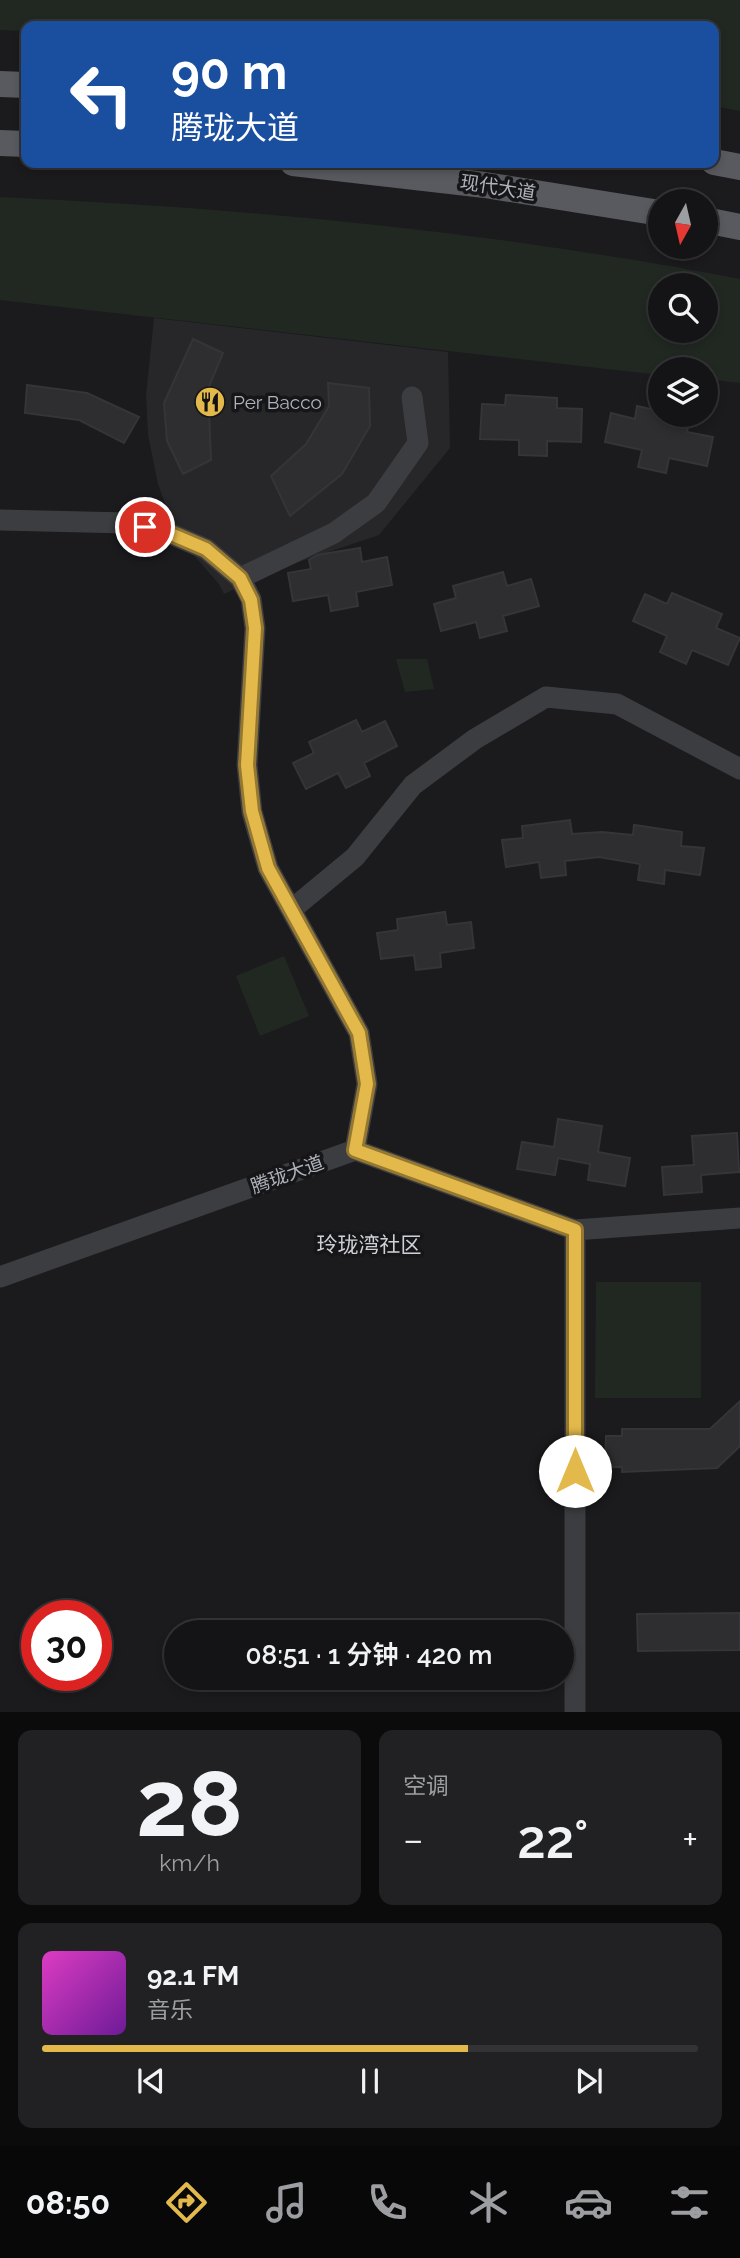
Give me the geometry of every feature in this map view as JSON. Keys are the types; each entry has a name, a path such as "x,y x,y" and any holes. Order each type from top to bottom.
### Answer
{"main road":[{"path":"0,84 21,85"},
{"path":"0,143 21,144"},
{"path":"719,163 740,167"},
{"name":"现代大道","path":"337,168 485,185 648,211"},
{"path":"718,223 740,227"}],"street":[{"path":"240,578 334,533 376,503 418,443 412,397"},
{"path":"0,520 127,523 164,531 206,549 240,578 251,600 255,628 247,765 252,811 268,868 359,1033 367,1084 355,1150 575,1230 740,1218"},
{"path":"291,910 355,857 413,785 475,739 546,697 617,704 740,769"},
{"name":"腾珑大道","path":"0,1277 355,1150"},
{"path":"575,1230 575,1712"}],"shaded area":[{"path":"0,0 740,0 740,111 719,107 719,21 21,21 21,31 0,30"},
{"path":"0,197 186,208 372,224 556,248 708,273 648,273 648,343 718,343 718,275 740,279 740,383 718,380 718,357 648,357 648,374 0,300"},
{"path":"154,318 448,352 450,448 379,535 278,569 224,594 219,584 177,536 158,484 148,435 146,395"},
{"path":"396,659 427,659 434,689 405,692"},
{"path":"284,956 309,1016 260,1036 236,976"},
{"path":"596,1282 701,1282 701,1398 595,1398"}],"building":[{"path":"193,339 223,353 208,389 211,460 183,474 167,441 164,403"},
{"path":"328,383 369,388 370,426 342,474 290,516 271,476 306,444 329,406"},
{"path":"27,385 87,393 139,417 124,443 79,420 25,413"},
{"path":"506,395 557,398 557,408 582,409 581,442 547,441 547,456 519,455 519,440 480,439 482,404 505,405"},
{"path":"637,406 648,408 648,427 688,427 687,432 713,437 707,466 669,458 666,473 638,467 642,450 605,442 611,413 635,419"},
{"path":"360,548 362,562 387,557 392,585 356,592 358,606 331,611 328,595 293,601 288,573 311,569 309,560 317,555"},
{"path":"503,572 507,586 531,579 539,606 503,616 507,631 480,638 476,622 441,631 434,604 456,598 453,586"},
{"path":"672,593 722,614 716,628 740,638 728,665 692,650 686,664 660,652 667,636 633,621 645,594 667,604"},
{"path":"356,720 362,732 385,721 397,746 364,763 370,776 346,788 338,773 306,789 293,763 314,753 309,742"},
{"path":"570,820 572,834 602,832 633,835 634,825 682,832 681,846 704,848 700,875 665,870 664,884 638,880 640,864 599,857 565,861 566,875 541,878 539,862 506,867 502,840 523,838 522,826"},
{"path":"445,912 447,925 471,922 474,948 440,953 441,967 416,970 414,955 381,959 377,933 398,930 397,919"},
{"path":"558,1119 602,1126 598,1152 630,1158 625,1186 588,1180 590,1164 558,1158 555,1175 517,1169 522,1142 554,1147"},
{"path":"737,1133 739,1172 701,1175 702,1192 664,1195 662,1167 694,1165 692,1136"},
{"path":"740,1401 740,1446 717,1468 622,1472 622,1467 605,1467 606,1436 622,1436 622,1429 710,1429"},
{"path":"740,1613 740,1650 638,1651 637,1614"}],"place":[{"name":"Per Bacco","path":"210,402"}],"district":[{"name":"玲珑湾社区","path":"369,1245"}],"route":[{"path":"145,527 164,531 206,549 240,578 251,600 255,628 247,765 252,811 268,868 359,1033 367,1084 355,1150 575,1230 575,1471"}]}
